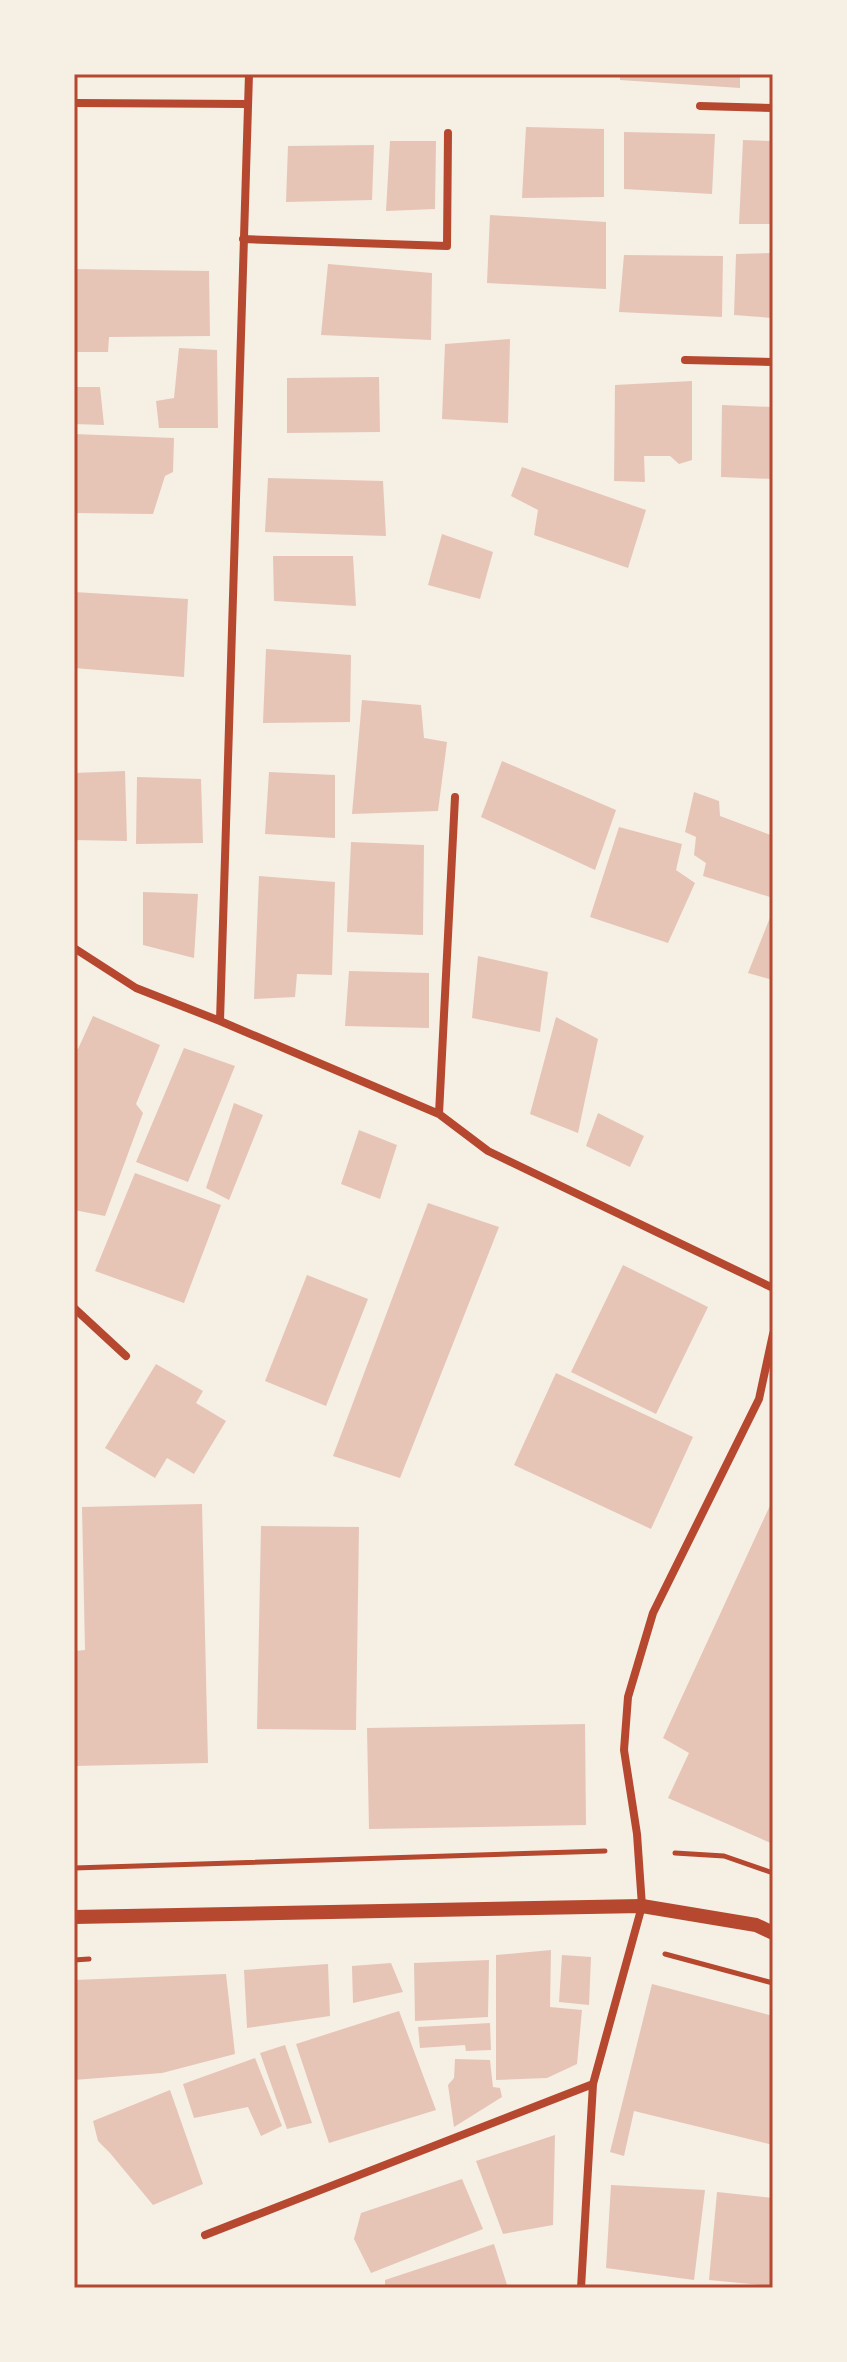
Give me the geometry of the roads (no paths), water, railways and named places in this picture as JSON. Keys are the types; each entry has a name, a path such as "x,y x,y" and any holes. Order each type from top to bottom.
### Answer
{"street":[{"path":"220,1021 249,74"},
{"path":"74,103 248,104"},
{"path":"700,106 773,108"},
{"path":"243,239 447,246 448,133"},
{"path":"685,360 773,362"},
{"path":"439,1114 455,797"},
{"path":"74,948 136,988 439,1114 488,1151 773,1288"},
{"path":"74,1308 126,1356"},
{"path":"581,2288 593,2084 642,1906 638,1850 624,1750 628,1697 653,1613 759,1399 773,1334"},
{"path":"74,1917 642,1906 756,1925 773,1933"},
{"path":"205,2235 593,2084"}]}
